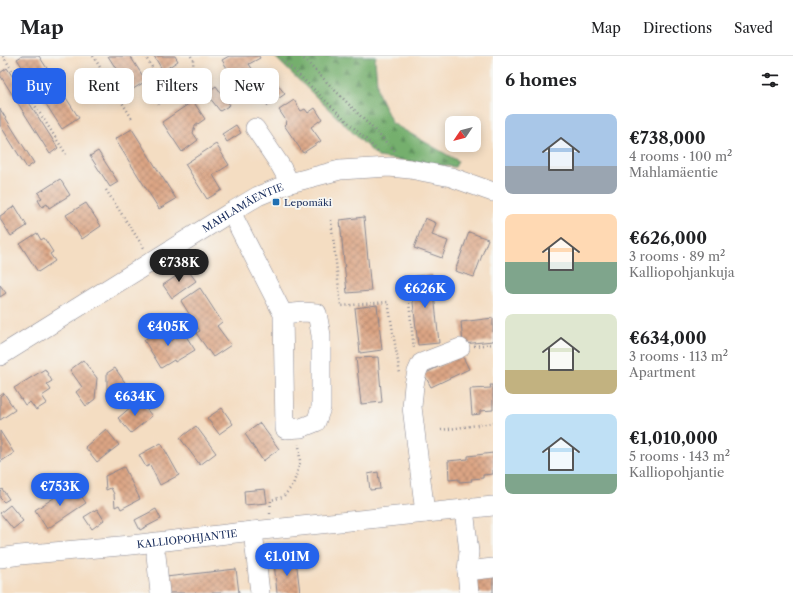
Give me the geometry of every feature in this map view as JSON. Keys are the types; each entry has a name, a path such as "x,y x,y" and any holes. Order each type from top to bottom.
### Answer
{"street":[{"path":"255,128 280,165 290,183"},
{"name":"MAHLAMÄENTIE","path":"0,356 231,212 258,196 290,183 340,170 389,167 410,169 451,177 493,192"},
{"path":"231,212 283,314 285,429 301,428 316,422 321,408 321,335 316,313 304,312 283,314"},
{"path":"410,379 421,363 460,348"},
{"path":"414,350 410,379 425,513"},
{"name":"KALLIOPOHJANTIE","path":"0,558 493,506"},
{"path":"464,509 468,552 467,571 469,593"},
{"path":"253,531 260,593"},
{"path":"156,555 160,593"},
{"path":"467,571 493,568"}],"path":[{"path":"3,56 66,154"},
{"path":"93,56 133,120"},
{"path":"145,56 157,75 159,105"},
{"path":"191,56 194,68"},
{"path":"279,56 379,152 389,167"},
{"path":"301,56 391,146 410,169"},
{"path":"106,190 152,260"},
{"path":"331,220 342,306 388,302 410,379"},
{"path":"407,284 414,350"},
{"path":"441,430 493,423"},
{"path":"270,507 271,500 283,497 292,485 298,470 300,463 298,428"}],"green space":[{"path":"274,56 376,56 375,61 378,93 392,123 458,161 455,167 378,157"}],"building":[{"path":"22,56 39,56 47,68 23,68 17,59"},
{"path":"108,56 130,56 142,75 142,84 134,88 134,68 116,68"},
{"path":"154,56 175,56 178,61 168,68 161,68"},
{"path":"229,56 259,56 260,58 249,64 252,68 227,68 222,60"},
{"path":"7,68 12,76 12,94 0,75 0,73"},
{"path":"216,86 220,91 220,104 230,105 220,111 212,101 212,89"},
{"path":"279,86 285,94 279,98"},
{"path":"66,98 79,118 62,129 46,104 66,104"},
{"path":"294,100 301,111 305,109 308,113 315,108 322,119 311,127 321,141 303,153 284,125 287,122 279,110"},
{"path":"18,104 30,104 58,148 50,154"},
{"path":"189,104 195,104 205,119 195,126 193,133 198,140 182,152 162,122"},
{"path":"0,109 34,163 27,168 0,125"},
{"path":"236,125 241,133 227,142 222,134"},
{"path":"132,129 176,199 159,209 115,139"},
{"path":"216,144 229,165 213,175 222,190 207,199 185,164"},
{"path":"98,151 118,182 110,187 90,156"},
{"path":"60,179 70,195 49,208 47,204 42,207 38,200 42,198 38,193"},
{"path":"86,203 101,226 82,239 66,215"},
{"path":"15,206 27,226 11,236 0,219 0,216"},
{"path":"364,217 371,291 347,293 340,220"},
{"path":"425,218 436,223 432,235 448,241 442,258 414,248"},
{"path":"469,232 488,239 474,277 455,271"},
{"path":"37,233 41,240 44,238 53,252 50,254 55,261 38,272 20,244"},
{"path":"187,269 196,281 172,298 163,285"},
{"path":"432,274 439,343 418,345 410,277"},
{"path":"0,285 6,293 0,297"},
{"path":"200,288 222,322 217,326 231,345 213,357 196,333 200,331 181,301"},
{"path":"377,305 382,350 360,353 355,308"},
{"path":"493,318 493,341 463,344 461,322"},
{"path":"162,328 171,341 184,333 195,350 175,362 174,360 161,368 144,340"},
{"path":"462,355 469,369 431,387 424,374"},
{"path":"378,357 382,402 361,404 356,358"},
{"path":"83,360 97,378 95,399 86,406 76,392 82,387 70,370"},
{"path":"115,368 131,391 116,402 110,394 107,396 107,373"},
{"path":"45,369 52,381 47,384 51,390 42,396 47,403 36,410 30,402 25,405 14,388"},
{"path":"490,385 493,385 493,410 480,411 480,414 472,415 470,389 491,388"},
{"path":"4,393 15,410 0,420 0,396"},
{"path":"139,400 152,416 131,433 118,418"},
{"path":"222,408 233,424 219,434 207,418"},
{"path":"260,423 279,449 263,461 245,434"},
{"path":"196,426 216,453 200,465 180,438"},
{"path":"106,429 119,445 97,462 85,447"},
{"path":"0,431 14,453 0,462"},
{"path":"161,443 179,475 160,485 150,465 146,467 139,455"},
{"path":"493,453 493,474 483,475 483,478 471,479 472,481 459,482 459,479 449,480 448,461 468,459 468,456"},
{"path":"124,467 140,499 121,509 119,505 115,507 114,494 111,488 106,490 105,476"},
{"path":"378,472 380,489 370,490 368,474"},
{"path":"74,485 86,503 47,529 35,510"},
{"path":"2,489 9,499 4,502 0,498 0,491"},
{"path":"265,489 267,503 245,505 244,491"},
{"path":"10,505 23,521 13,529 0,513"},
{"path":"97,509 104,520 92,529 84,517"},
{"path":"156,509 161,519 140,530 135,520"},
{"path":"296,559 300,593 277,593 274,562"},
{"path":"236,569 239,593 168,593 166,577"},
{"path":"493,575 493,593 475,593 473,577"}],"place":[{"name":"Lepomäki","path":"276,202"}]}
